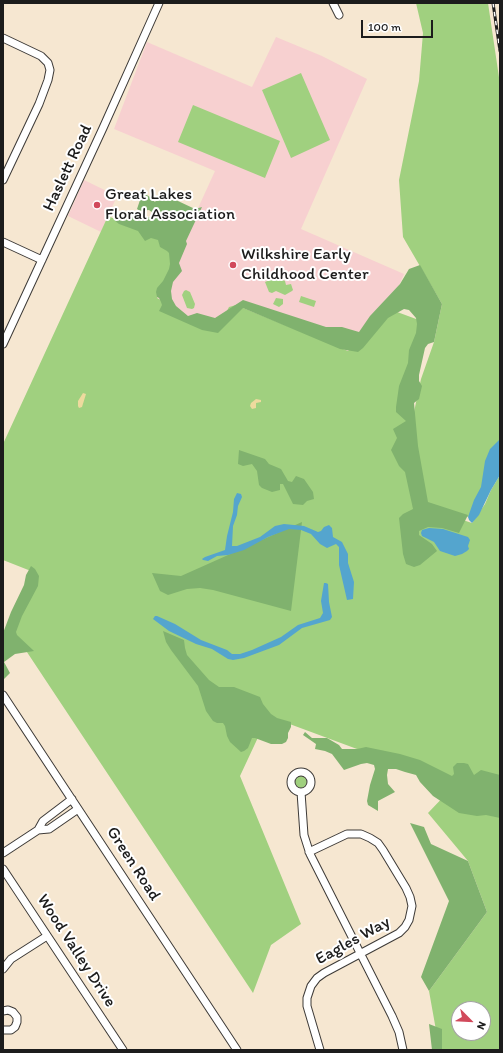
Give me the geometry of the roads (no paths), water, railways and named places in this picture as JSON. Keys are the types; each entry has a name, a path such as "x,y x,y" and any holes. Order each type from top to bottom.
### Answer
{"street":[{"name":"Haslett Road","path":"3,344 159,3"},
{"path":"333,3 339,15"},
{"path":"3,38 39,55 46,61 50,70 39,104 3,180"},
{"path":"3,242 42,260"},
{"name":"Green Road","path":"3,695 237,1050"},
{"path":"302,792 304,835 309,852 396,1024 403,1050"},
{"path":"3,853 38,830 43,821 72,800"},
{"path":"38,830 49,829 78,809"},
{"name":"Eagles Way","path":"309,852 342,836 352,834 366,836 374,840 380,846 409,892 412,911 405,927 396,936 320,975 314,982 309,990 307,1010 320,1050"},
{"name":"Wood Valley Drive","path":"3,869 123,1050"},
{"path":"3,969 11,960 47,936"},
{"path":"3,1011 8,1010 13,1012 17,1016 17,1022 15,1027 11,1030 3,1030"}],"water":[{"path":"500,439 500,475 479,515 472,523 468,517 474,500 481,487 485,461 490,449"},
{"path":"237,493 241,494 242,497 233,526 232,546 237,546 260,537 275,526 284,524 304,526 318,532 329,525 332,528 333,537 342,542 348,554 348,563 354,582 353,599 347,600 339,565 339,547 336,544 327,548 320,544 311,534 301,530 289,529 268,537 244,550 228,555 217,556 208,561 203,560 202,559 205,557 225,550 233,512 234,499"},
{"path":"429,528 443,529 468,537 470,540 468,546 469,549 462,554 455,556 440,551 434,542 422,536 422,530"},
{"path":"324,583 328,584 332,617 330,620 302,628 279,645 244,658 233,660 228,659 212,649 196,644 169,631 153,619 157,616 175,624 201,640 227,650 232,654 240,654 281,637 298,625 320,618 323,613 321,601"}],"railway":[{"path":"493,3 500,51"}],"place":[{"name":"Great Lakes Floral Association","path":"97,205"},
{"name":"Wilkshire Early Childhood Center","path":"233,265"}]}
